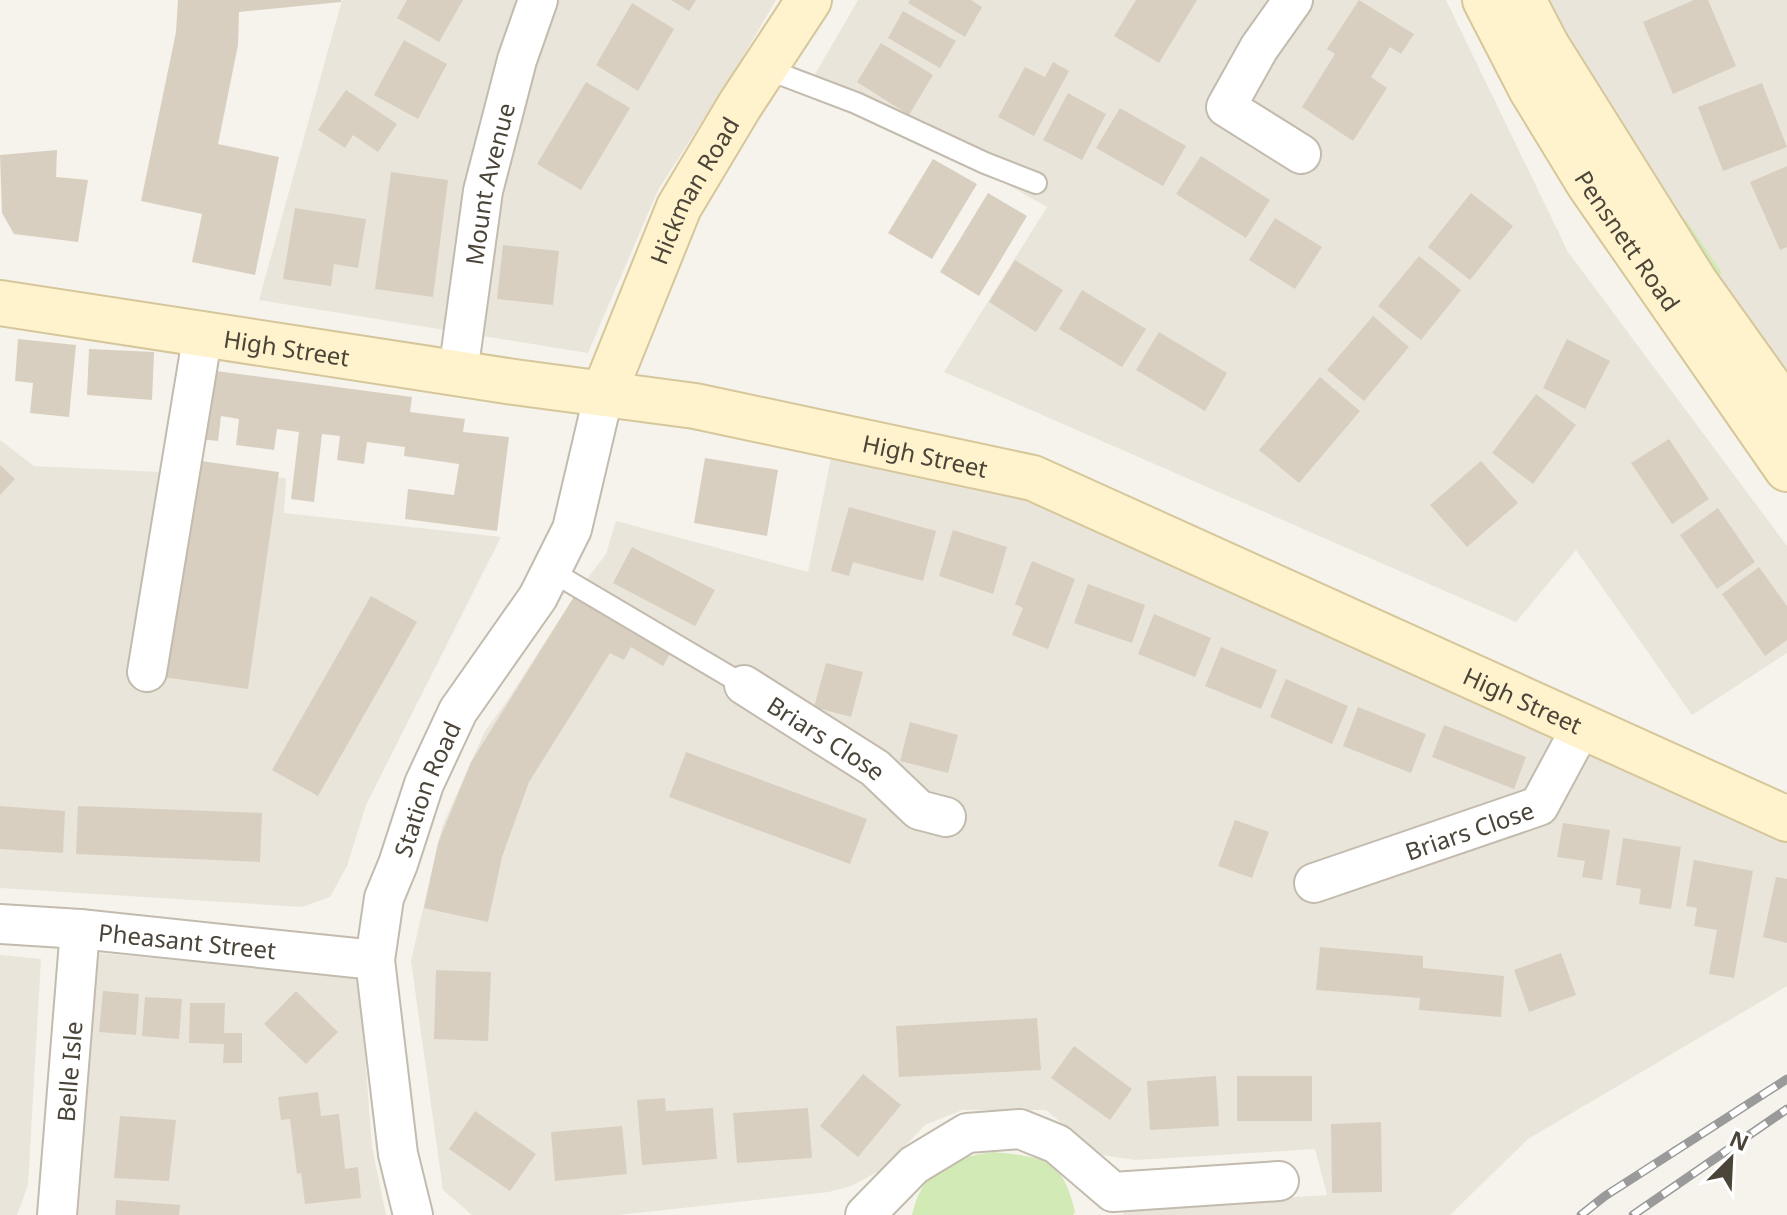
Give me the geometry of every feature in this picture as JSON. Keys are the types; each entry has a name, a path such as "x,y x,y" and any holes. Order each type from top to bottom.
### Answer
{"main road":[{"name":"Hickman Road","path":"604,393 679,207 809,0"},
{"name":"Pensnett Road","path":"1485,0 1531,89 1589,184 1768,412"},
{"name":"Pensnett Road","path":"1523,0 1547,46 1695,282 1768,412 1787,469"},
{"name":"High Street","path":"0,303 695,406 1033,478 1787,819"}],"street":[{"name":"Mount Avenue","path":"458,373 483,191 517,60 538,0"},
{"path":"1293,0 1259,48 1226,107 1301,154"},
{"path":"147,672 203,333"},
{"name":"Station Road","path":"413,1215 398,1154 375,960 384,898 424,784 458,711 538,597 572,529 604,393"},
{"name":"Briars Close","path":"744,685 875,768 919,810 946,817"},
{"name":"Briars Close","path":"1314,883 1539,806 1582,726"},
{"name":"Pheasant Street","path":"0,924 80,929 375,960"},
{"name":"Belle Isle","path":"57,1215 80,929"},
{"path":"865,1215 914,1165 967,1133 1020,1129 1057,1144 1107,1204 1279,1181"}],"lane":[{"path":"764,68 856,103 985,163 1036,183"},
{"path":"1768,412 1787,441"},
{"path":"551,571 744,685"}],"shaded area":[{"path":"342,0 776,0 658,190 588,353 259,300"},
{"path":"858,0 1446,0 1568,252 1787,546 1787,653 1692,715 1576,550 1516,622 944,372 1047,207 814,76"},
{"path":"1504,0 1787,0 1787,394"},
{"path":"0,440 34,466 286,478 284,513 501,537 366,805 347,866 330,897 302,907 0,888"},
{"path":"833,448 1030,488 1787,836 1787,986 1528,1139 1450,1215 1123,1215 1126,1208 1327,1195 1315,1149 1136,1160 1100,1155 1046,1110 962,1110 925,1125 883,1169 851,1186 829,1192 619,1215 472,1215 443,1190 411,961 442,827 485,731 577,592 606,554 616,521 808,572"},
{"path":"98,953 359,977 372,1147 386,1215 76,1215"},
{"path":"0,955 41,959 28,1185 17,1215 0,1215"}],"green space":[{"path":"1686,220 1722,273 1708,282 1673,230"},
{"path":"993,1152 1038,1159 1057,1171 1070,1194 1075,1212 1073,1215 912,1215 923,1187 940,1169 964,1158"}],"building":[{"path":"178,0 341,0 239,12 238,45 218,144 279,157 255,275 192,262 202,214 141,201 176,32"},
{"path":"407,0 463,0 439,42 397,18"},
{"path":"671,0 696,0 689,11"},
{"path":"910,0 971,0 982,7 965,37 908,3"},
{"path":"1136,0 1197,0 1159,63 1114,36"},
{"path":"1359,0 1414,34 1401,54 1390,47 1371,77 1387,88 1353,141 1302,107 1335,54 1327,49"},
{"path":"1694,0 1708,0 1736,66 1673,94 1643,22"},
{"path":"632,3 674,29 638,91 596,65"},
{"path":"903,11 956,41 940,68 888,38"},
{"path":"404,40 447,64 418,119 374,95"},
{"path":"881,43 933,75 909,115 857,82"},
{"path":"1053,62 1069,71 1034,136 998,117 1025,67 1045,77"},
{"path":"586,82 630,108 581,190 537,164"},
{"path":"1762,83 1787,147 1723,171 1698,107"},
{"path":"346,90 397,124 378,152 353,135 345,148 318,130"},
{"path":"1068,93 1106,114 1082,160 1043,140"},
{"path":"1120,108 1186,146 1163,186 1096,148"},
{"path":"57,150 56,177 88,180 78,242 14,234 2,213 0,155"},
{"path":"1201,156 1270,200 1246,238 1176,194"},
{"path":"933,159 977,184 932,259 888,233"},
{"path":"1787,166 1787,247 1780,250 1750,182"},
{"path":"391,172 448,180 433,297 375,289"},
{"path":"988,193 1027,216 979,296 940,272"},
{"path":"1471,193 1513,226 1470,280 1428,247"},
{"path":"295,208 366,219 358,268 334,264 331,286 283,279"},
{"path":"1275,218 1322,247 1295,289 1249,260"},
{"path":"503,245 559,251 553,305 497,299"},
{"path":"1419,256 1461,290 1421,340 1378,306"},
{"path":"1015,260 1063,290 1036,332 989,302"},
{"path":"1082,290 1146,329 1122,367 1059,329"},
{"path":"1373,316 1409,347 1364,401 1327,370"},
{"path":"1159,332 1227,373 1205,411 1136,370"},
{"path":"18,339 76,345 69,417 30,413 33,383 15,381"},
{"path":"1567,339 1610,361 1585,409 1543,388"},
{"path":"89,349 154,352 152,400 87,395"},
{"path":"208,370 412,397 410,412 465,419 463,432 509,437 497,531 405,519 408,489 454,495 459,464 404,456 405,447 367,442 364,464 337,460 340,436 322,434 314,502 291,499 299,432 277,429 274,450 236,445 239,419 221,416 218,441 199,439"},
{"path":"1320,377 1360,411 1299,483 1259,450"},
{"path":"1536,394 1576,425 1533,484 1492,453"},
{"path":"1669,439 1709,499 1672,524 1631,463"},
{"path":"705,458 778,470 767,536 694,523"},
{"path":"194,460 279,472 248,689 163,677"},
{"path":"1481,461 1518,503 1467,547 1430,505"},
{"path":"0,465 15,479 0,495"},
{"path":"849,507 936,531 923,581 853,562 849,576 831,571"},
{"path":"1718,508 1755,562 1717,589 1680,535"},
{"path":"953,530 1007,547 993,594 939,576"},
{"path":"632,547 715,590 695,626 613,583"},
{"path":"1032,561 1075,579 1048,649 1012,635 1023,608 1015,604"},
{"path":"1759,567 1787,606 1787,640 1765,656 1722,594"},
{"path":"1088,584 1145,605 1132,643 1074,623"},
{"path":"577,592 673,649 663,666 631,647 624,660 610,653 529,782 502,857 488,922 424,908 438,843 471,762"},
{"path":"371,596 417,622 318,796 272,770"},
{"path":"1154,614 1211,638 1195,677 1138,654"},
{"path":"1221,647 1277,670 1261,709 1205,686"},
{"path":"826,663 863,672 851,717 814,707"},
{"path":"1286,679 1348,706 1332,744 1270,717"},
{"path":"1358,707 1426,734 1411,773 1343,746"},
{"path":"910,722 958,735 948,773 900,761"},
{"path":"1444,725 1526,757 1514,789 1432,757"},
{"path":"686,752 867,819 850,864 669,797"},
{"path":"0,806 65,811 63,853 0,849"},
{"path":"78,806 262,813 260,862 76,854"},
{"path":"1235,820 1269,832 1252,878 1218,866"},
{"path":"1563,823 1610,830 1602,880 1582,877 1585,861 1557,857"},
{"path":"1623,838 1681,847 1671,909 1639,904 1641,889 1616,885"},
{"path":"1694,860 1753,871 1734,978 1709,974 1717,930 1694,926 1697,908 1686,906"},
{"path":"1776,877 1787,879 1787,943 1763,937"},
{"path":"1320,947 1423,956 1423,968 1504,976 1501,1017 1419,1010 1420,998 1316,990"},
{"path":"1561,953 1576,995 1529,1012 1514,970"},
{"path":"436,970 491,972 488,1041 434,1039"},
{"path":"103,991 139,994 136,1035 99,1032"},
{"path":"296,991 338,1032 306,1064 264,1024"},
{"path":"145,997 182,999 179,1039 142,1036"},
{"path":"190,1003 225,1003 224,1033 242,1033 242,1063 223,1063 224,1044 189,1043"},
{"path":"1037,1018 1041,1070 899,1077 896,1026"},
{"path":"1074,1046 1132,1089 1110,1120 1051,1078"},
{"path":"863,1074 901,1105 858,1157 820,1126"},
{"path":"1216,1076 1219,1126 1150,1130 1147,1081"},
{"path":"1237,1076 1312,1076 1312,1121 1237,1121"},
{"path":"318,1092 321,1116 339,1114 345,1169 358,1167 361,1198 305,1204 301,1173 297,1174 290,1119 281,1120 278,1097"},
{"path":"665,1098 666,1111 713,1108 717,1159 642,1165 637,1100"},
{"path":"808,1108 812,1158 737,1163 733,1113"},
{"path":"475,1111 536,1154 510,1191 449,1149"},
{"path":"120,1116 176,1120 169,1181 114,1178"},
{"path":"1381,1122 1382,1192 1332,1193 1331,1124"},
{"path":"622,1126 627,1174 555,1181 551,1132"},
{"path":"116,1200 180,1205 179,1215 115,1215"}],"railway":[{"path":"1581,1215 1605,1196 1787,1079"},
{"path":"1633,1215 1787,1109"}]}
